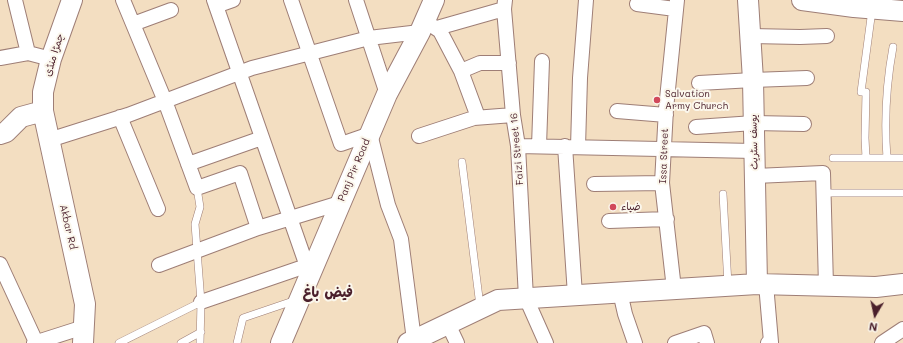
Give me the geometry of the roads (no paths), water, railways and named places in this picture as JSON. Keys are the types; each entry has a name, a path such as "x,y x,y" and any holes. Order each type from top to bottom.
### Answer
{"street":[{"path":"15,0 28,53"},
{"name":"چمڑا منڈی","path":"43,111 43,92 51,59 72,0"},
{"path":"123,0 165,101 197,188 240,173 258,228"},
{"path":"202,302 308,270 215,3 233,0"},
{"path":"290,0 341,144 370,134 388,205 401,239 411,342 498,300 674,289 697,286 761,284 876,287 903,284"},
{"path":"356,0 387,94"},
{"name":"Panj Pir Road","path":"281,343 300,298 308,270 340,203 387,94 428,27 434,0"},
{"path":"575,295 572,147 580,78 586,0"},
{"name":"یوسف سٹریٹ","path":"748,0 751,36 755,176 761,284"},
{"path":"802,0 903,11"},
{"path":"637,4 676,5"},
{"path":"49,140 120,117 252,68 369,38 428,27 505,5"},
{"name":"Faizi Street 16","path":"505,5 513,115 518,146 526,298"},
{"name":"Issa Street","path":"674,289 662,183 666,115 676,5"},
{"path":"133,24 171,10"},
{"path":"428,27 440,31 460,71 478,117"},
{"path":"751,36 827,36"},
{"path":"0,58 28,53 51,59"},
{"path":"539,146 542,61"},
{"path":"460,71 480,63 509,63"},
{"path":"699,83 806,78"},
{"path":"0,134 6,132 21,117 43,111"},
{"name":"Akbar Rd","path":"43,111 85,304 84,335"},
{"path":"617,111 666,115"},
{"path":"419,136 478,117 513,115"},
{"path":"120,117 158,209"},
{"path":"696,127 754,123 804,124"},
{"path":"188,164 262,138"},
{"path":"518,146 754,151"},
{"path":"755,176 823,174 826,286"},
{"path":"594,184 662,183"},
{"path":"160,265 258,228 340,203"},
{"path":"609,221 667,219"},
{"path":"0,264 35,343 84,335"},
{"path":"761,284 771,342 768,343"},
{"path":"620,292 625,314 635,343"},
{"path":"526,298 546,343"},
{"path":"448,324 457,343"},
{"path":"882,343 903,329"},
{"path":"675,343 704,333 707,343"}],"lane":[{"path":"866,158 866,92 861,92 872,8"},
{"path":"887,158 885,121 888,78 893,46"},
{"path":"833,158 903,158"},
{"path":"462,162 480,308"},
{"path":"197,188 200,207 195,224 202,302 200,343"},
{"path":"824,193 903,193"},
{"path":"723,194 728,286"},
{"path":"237,343 243,318 300,298"},
{"path":"119,343 202,302"},
{"path":"181,343 200,332"}],"place":[{"name":"Salvation Army Church","path":"657,100"},
{"name":"ضیاء","path":"613,207"}],"district":[{"name":"فیض باغ","path":"328,293"}]}
